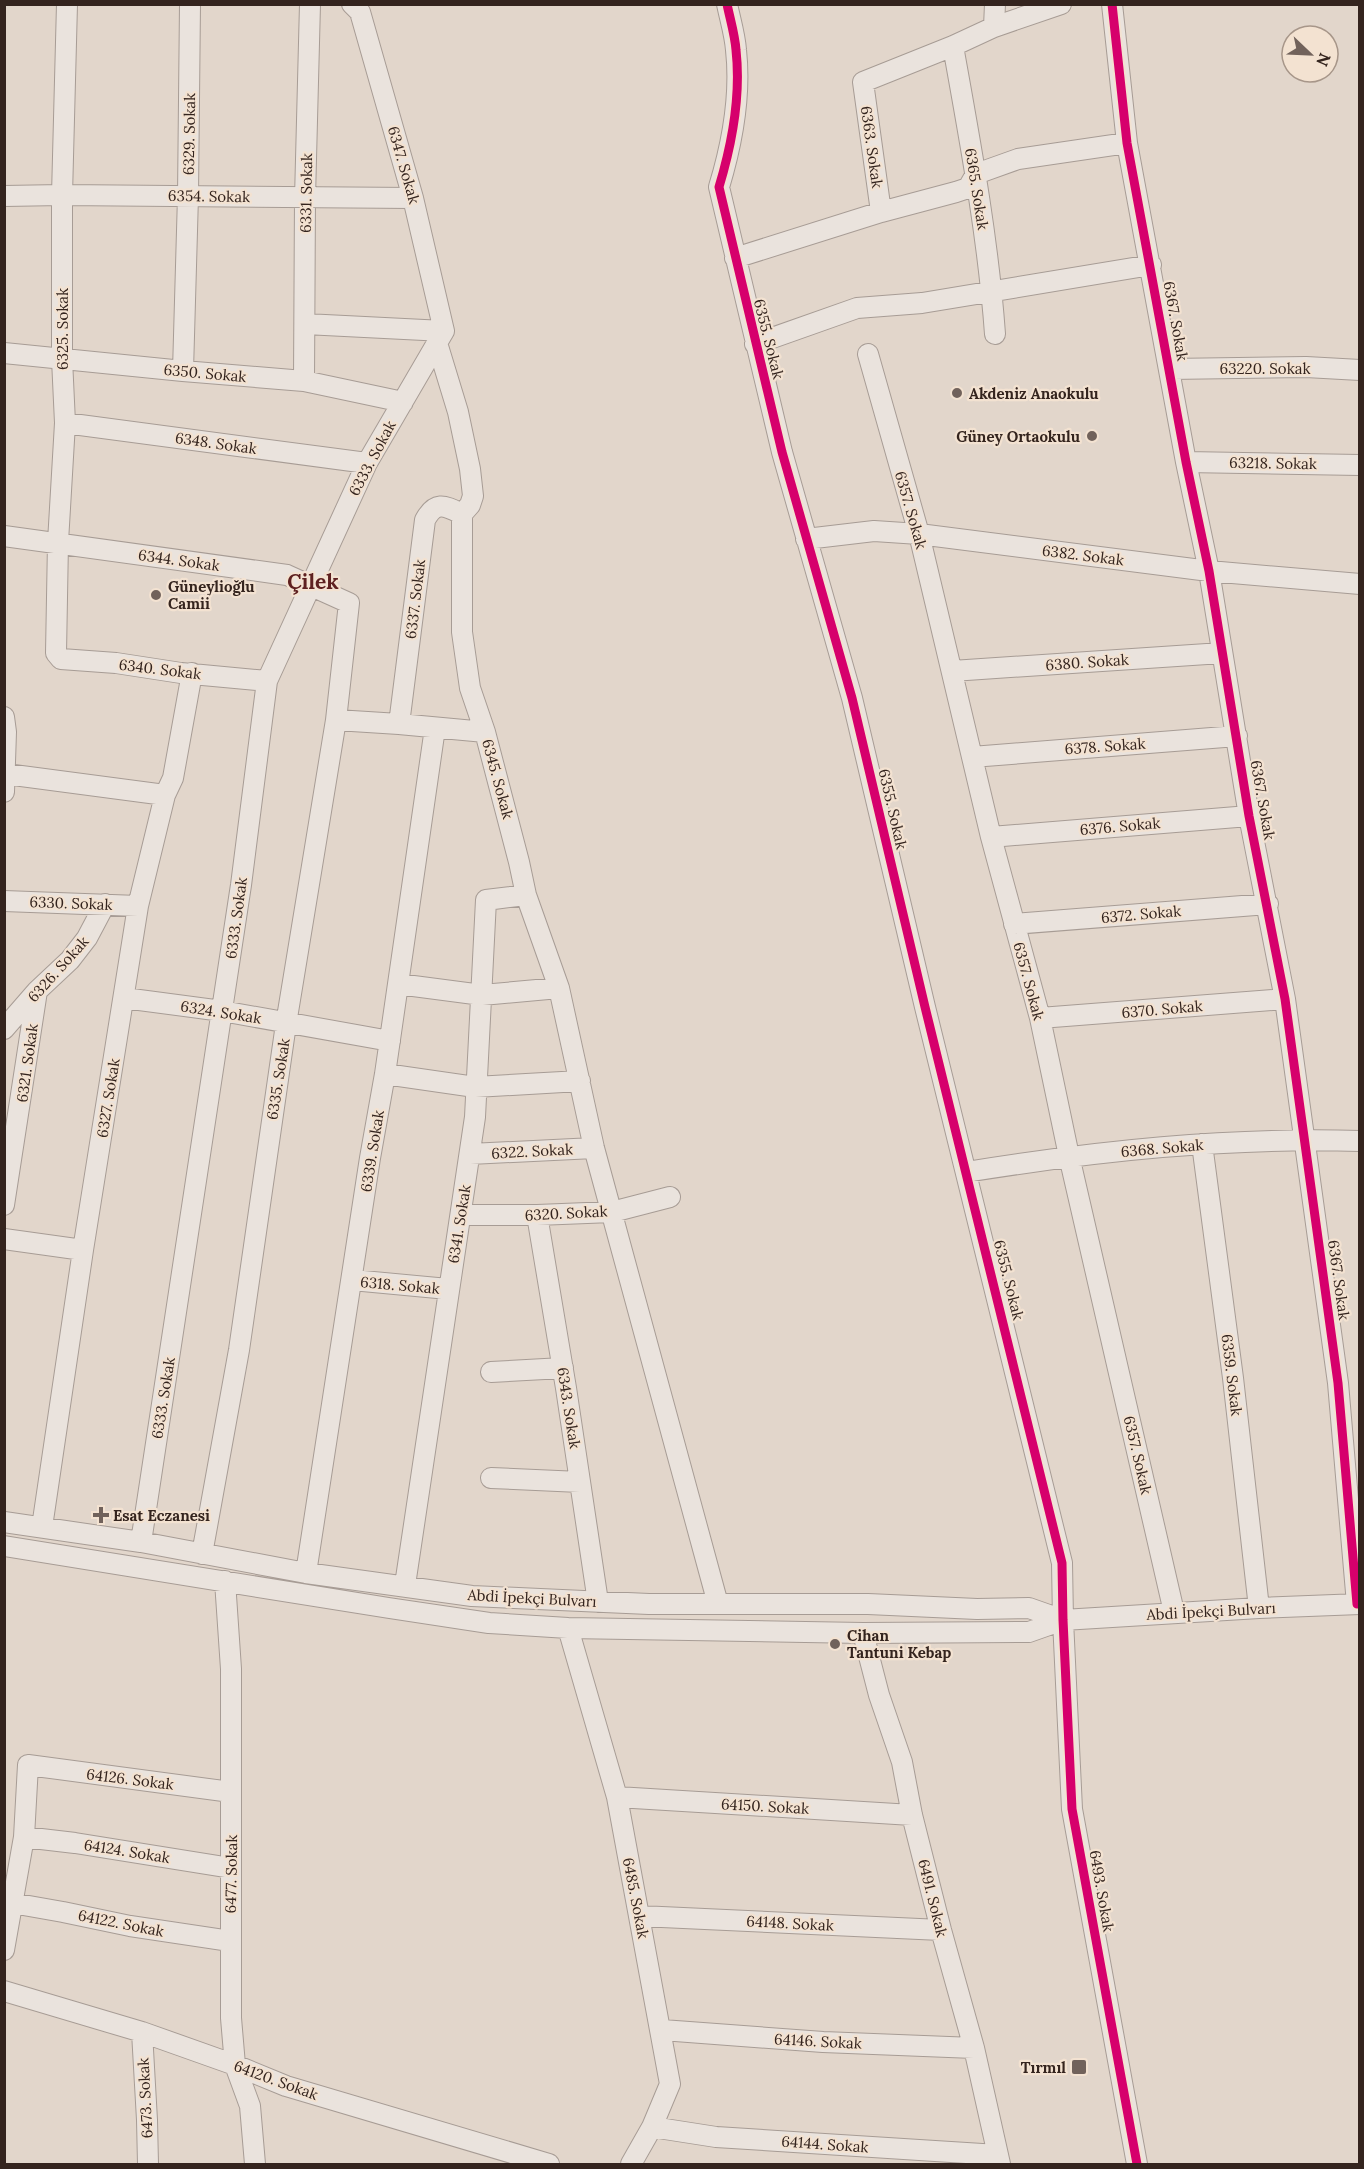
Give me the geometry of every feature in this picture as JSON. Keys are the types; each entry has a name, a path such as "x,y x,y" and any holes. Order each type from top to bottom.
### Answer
{"street":[{"name":"6325. Sokak","path":"56,653 57,542 65,423 62,360 62,195 67,4"},
{"name":"6329. Sokak","path":"183,371 190,4"},
{"name":"6331. Sokak","path":"304,381 310,4"},
{"name":"6347. Sokak","path":"352,4 360,12 413,198 440,337"},
{"name":"6355. Sokak","path":"727,4 736,49 738,87 727,162 719,187 782,452 852,698 925,1007 1062,1563 1062,1620"},
{"path":"994,27 995,4"},
{"path":"953,46 994,27 1061,4"},
{"name":"6367. Sokak","path":"1112,4 1127,142 1186,462 1209,571 1238,736 1249,816 1285,999 1338,1383 1358,1604"},
{"name":"6363. Sokak","path":"881,212 863,82 953,46"},
{"name":"6365. Sokak","path":"953,46 976,174 992,292 995,334"},
{"path":"735,258 881,212 968,188 976,174 1018,159 1127,142"},
{"name":"6354. Sokak","path":"4,196 413,198"},
{"path":"756,344 857,308 922,303 1151,265"},
{"path":"304,324 440,337"},
{"name":"6333. Sokak","path":"141,1542 242,885 267,681 367,463 440,337"},
{"name":"6345. Sokak","path":"440,337 470,469 473,496 470,505 462,513 462,632 470,688 485,732 526,895 559,987 594,1148 718,1604"},
{"name":"6350. Sokak","path":"4,353 304,381 403,402"},
{"name":"6357. Sokak","path":"868,354 919,534 972,757 1040,1018 1069,1156 1174,1612"},
{"name":"63220. Sokak","path":"1170,369 1306,367 1359,370"},
{"name":"6348. Sokak","path":"65,423 367,463"},
{"name":"63218. Sokak","path":"1186,462 1359,465"},
{"name":"6337. Sokak","path":"399,724 425,520 430,511 436,507 445,506 462,513"},
{"name":"6382. Sokak","path":"806,539 874,531 919,534 1209,571 1359,584"},
{"name":"6344. Sokak","path":"4,536 287,575 349,603"},
{"name":"6335. Sokak","path":"202,1554 239,1350 286,1024 336,720 349,603"},
{"name":"6340. Sokak","path":"56,653 61,660 116,663 192,674 267,681"},
{"name":"6380. Sokak","path":"952,671 1222,654"},
{"name":"6327. Sokak","path":"42,1527 138,906 165,795 173,778 192,674"},
{"path":"336,720 485,732"},
{"path":"5,727 5,783 165,795"},
{"name":"6339. Sokak","path":"306,1574 416,874 435,729"},
{"name":"6378. Sokak","path":"972,757 1238,736"},
{"name":"6376. Sokak","path":"992,837 1249,816"},
{"name":"6341. Sokak","path":"405,1585 475,1117 486,900 526,895"},
{"name":"6330. Sokak","path":"4,901 138,906"},
{"name":"6326. Sokak","path":"4,1029 12,1011 70,960 87,938 105,904"},
{"name":"6372. Sokak","path":"1014,924 1268,904"},
{"path":"398,984 482,995 559,987"},
{"name":"6321. Sokak","path":"4,1205 37,991"},
{"name":"6324. Sokak","path":"124,998 222,1011 390,1041"},
{"name":"6370. Sokak","path":"1040,1018 1285,999"},
{"path":"385,1074 476,1087 580,1081"},
{"name":"6368. Sokak","path":"966,1172 1069,1156 1202,1144 1304,1139 1359,1141"},
{"name":"6359. Sokak","path":"1202,1144 1233,1378 1258,1608"},
{"name":"6322. Sokak","path":"470,1154 594,1148"},
{"name":"6320. Sokak","path":"461,1215 612,1212 670,1197"},
{"name":"6343. Sokak","path":"537,1215 563,1368 598,1602"},
{"path":"4,1239 83,1250"},
{"name":"6318. Sokak","path":"352,1280 448,1289"},
{"path":"491,1371 563,1368"},
{"path":"491,1478 580,1482"},
{"name":"Abdi İpekçi Bulvarı","path":"4,1522 141,1542 306,1574 405,1585 472,1596 598,1602 868,1604 977,1610 1029,1608 1062,1620"},
{"name":"Abdi İpekçi Bulvarı","path":"4,1546 489,1623 568,1628 862,1634 1029,1632 1062,1620 1174,1612 1358,1604"},
{"name":"6477. Sokak","path":"225,1581 231,1669 231,2018 236,2065 250,2106 255,2164"},
{"name":"6493. Sokak","path":"1062,1620 1072,1809 1137,2164"},
{"name":"6485. Sokak","path":"568,1628 617,1797 662,2030 670,2084 652,2127 631,2164"},
{"name":"6491. Sokak","path":"862,1634 879,1695 902,1762 912,1815 974,2048 999,2160"},
{"name":"64126. Sokak","path":"24,1838 28,1766 231,1792"},
{"name":"64150. Sokak","path":"617,1797 912,1815"},
{"path":"4,1950 24,1838"},
{"name":"64124. Sokak","path":"24,1838 75,1843 231,1868"},
{"name":"64122. Sokak","path":"12,1903 130,1926 230,1941"},
{"name":"64148. Sokak","path":"640,1916 941,1930"},
{"name":"64120. Sokak","path":"4,1991 142,2032 236,2065 286,2086 549,2164"},
{"name":"64146. Sokak","path":"662,2030 823,2042 974,2048"},
{"name":"6473. Sokak","path":"142,2032 148,2164"},
{"name":"64144. Sokak","path":"652,2127 716,2137 999,2160"}],"cycle path":[{"path":"727,4 734,33 737,84 731,137 719,187 782,452 852,698 925,1007 1062,1563 1072,1809 1137,2164"},
{"path":"1112,4 1127,143 1186,462 1209,571 1249,816 1285,999 1338,1383 1357,1604"}],"place":[{"name":"Akdeniz Anaokulu","path":"957,393"},
{"name":"Güney Ortaokulu","path":"1092,436"},
{"name":"Güneylioğlu Camii","path":"156,595"},
{"name":"Esat Eczanesi","path":"101,1515"},
{"name":"Cihan Tantuni Kebap","path":"835,1644"},
{"name":"Tırmıl","path":"1079,2067"}],"district":[{"name":"Çilek","path":"313,581"}]}
